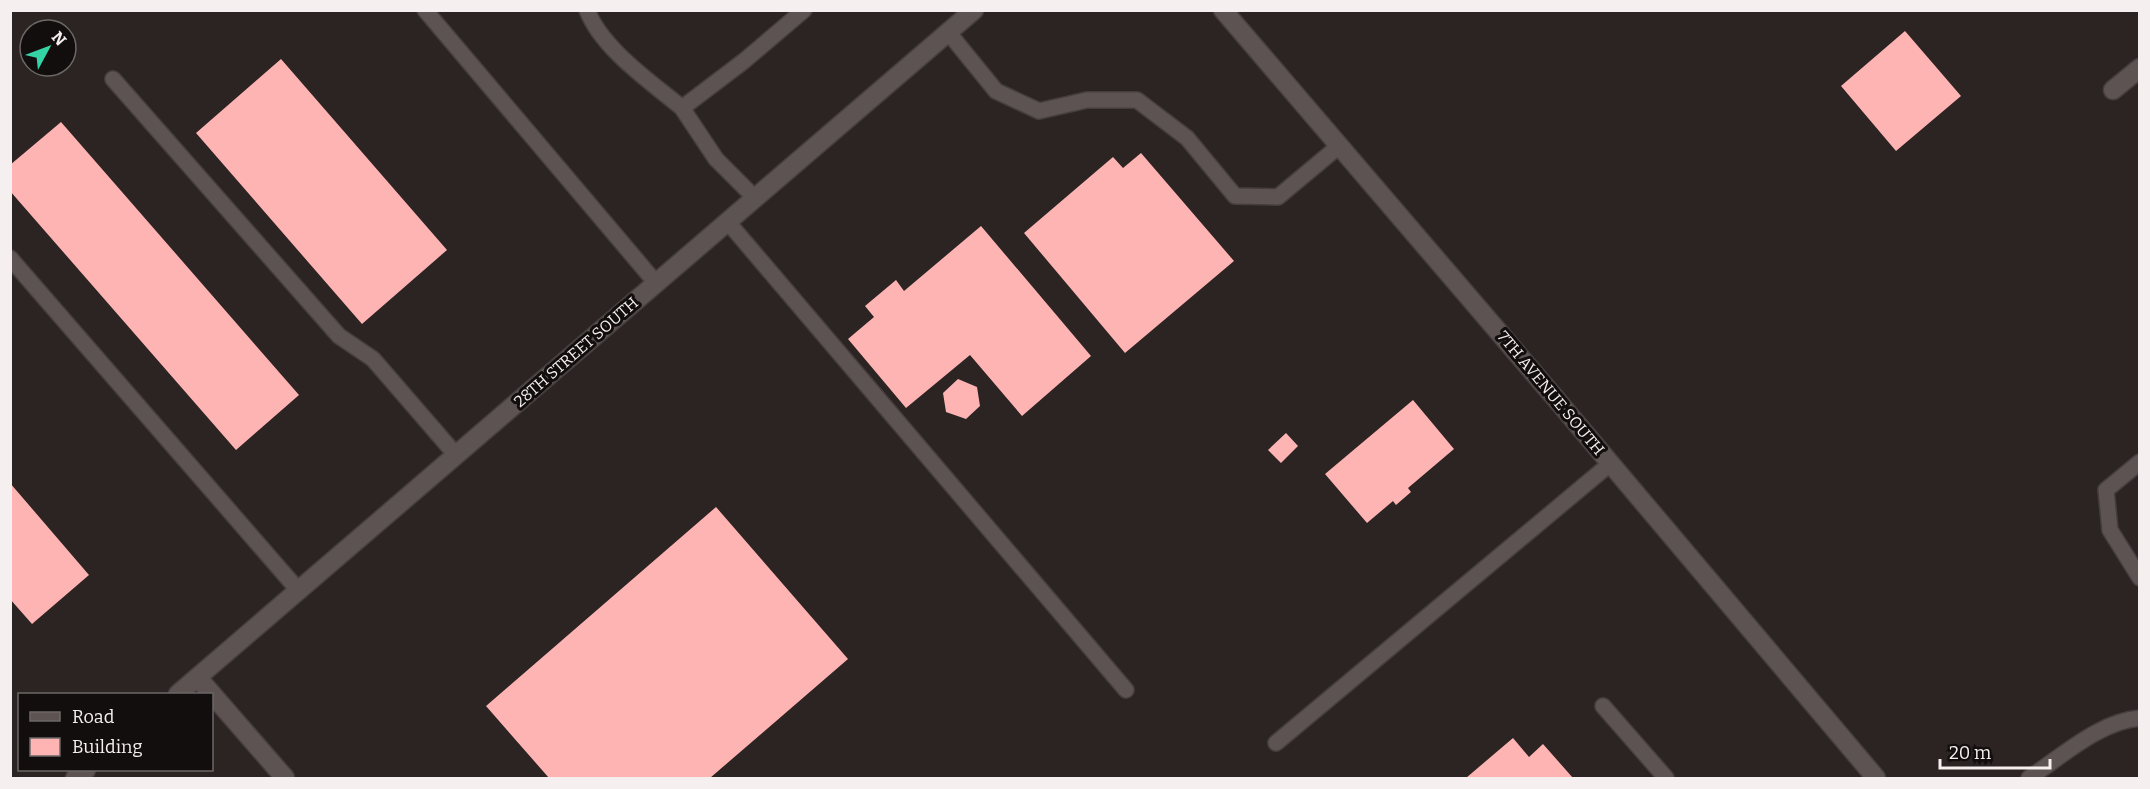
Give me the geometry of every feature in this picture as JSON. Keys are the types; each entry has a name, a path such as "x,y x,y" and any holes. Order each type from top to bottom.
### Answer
{"street":[{"name":"28TH STREET SOUTH","path":"179,693 974,10"},
{"name":"7TH AVENUE SOUTH","path":"1222,10 1611,463 1875,778"},
{"path":"2113,90 2139,68"},
{"path":"198,678 211,693"},
{"path":"213,695 285,778"}],"lane":[{"path":"425,10 656,283"},
{"path":"587,10 591,19 623,59 682,108 716,159 754,197"},
{"path":"682,108 795,13"},
{"path":"948,32 996,91 1040,111 1086,100 1137,100 1187,138 1235,196 1278,197 1339,146"},
{"path":"114,79 339,336 373,359 456,455"},
{"path":"727,221 1126,690"},
{"path":"10,258 299,591"},
{"path":"2139,462 2106,490 2110,531 2139,578"},
{"path":"1276,743 1611,463"},
{"path":"1603,706 1666,778"},
{"path":"2029,778 2089,738 2126,719 2139,718"}],"building":[{"path":"1905,31 1961,96 1896,151 1841,86"},
{"path":"281,59 447,250 362,324 196,133"},
{"path":"61,122 299,395 236,450 10,191 10,165"},
{"path":"1141,153 1234,261 1125,353 1024,233 1113,157 1123,168"},
{"path":"981,226 1091,356 1022,416 970,355 906,408 848,339 874,317 865,306 896,280 904,291"},
{"path":"958,379 977,387 980,406 966,419 946,412 943,393"},
{"path":"1413,400 1454,449 1408,488 1411,492 1396,505 1393,501 1367,523 1325,474"},
{"path":"1286,433 1298,446 1281,463 1268,450"},
{"path":"10,483 89,575 32,624 10,599"},
{"path":"716,507 848,659 710,778 549,778 486,706"},
{"path":"1513,738 1529,757 1543,744 1573,778 1466,778"}]}
